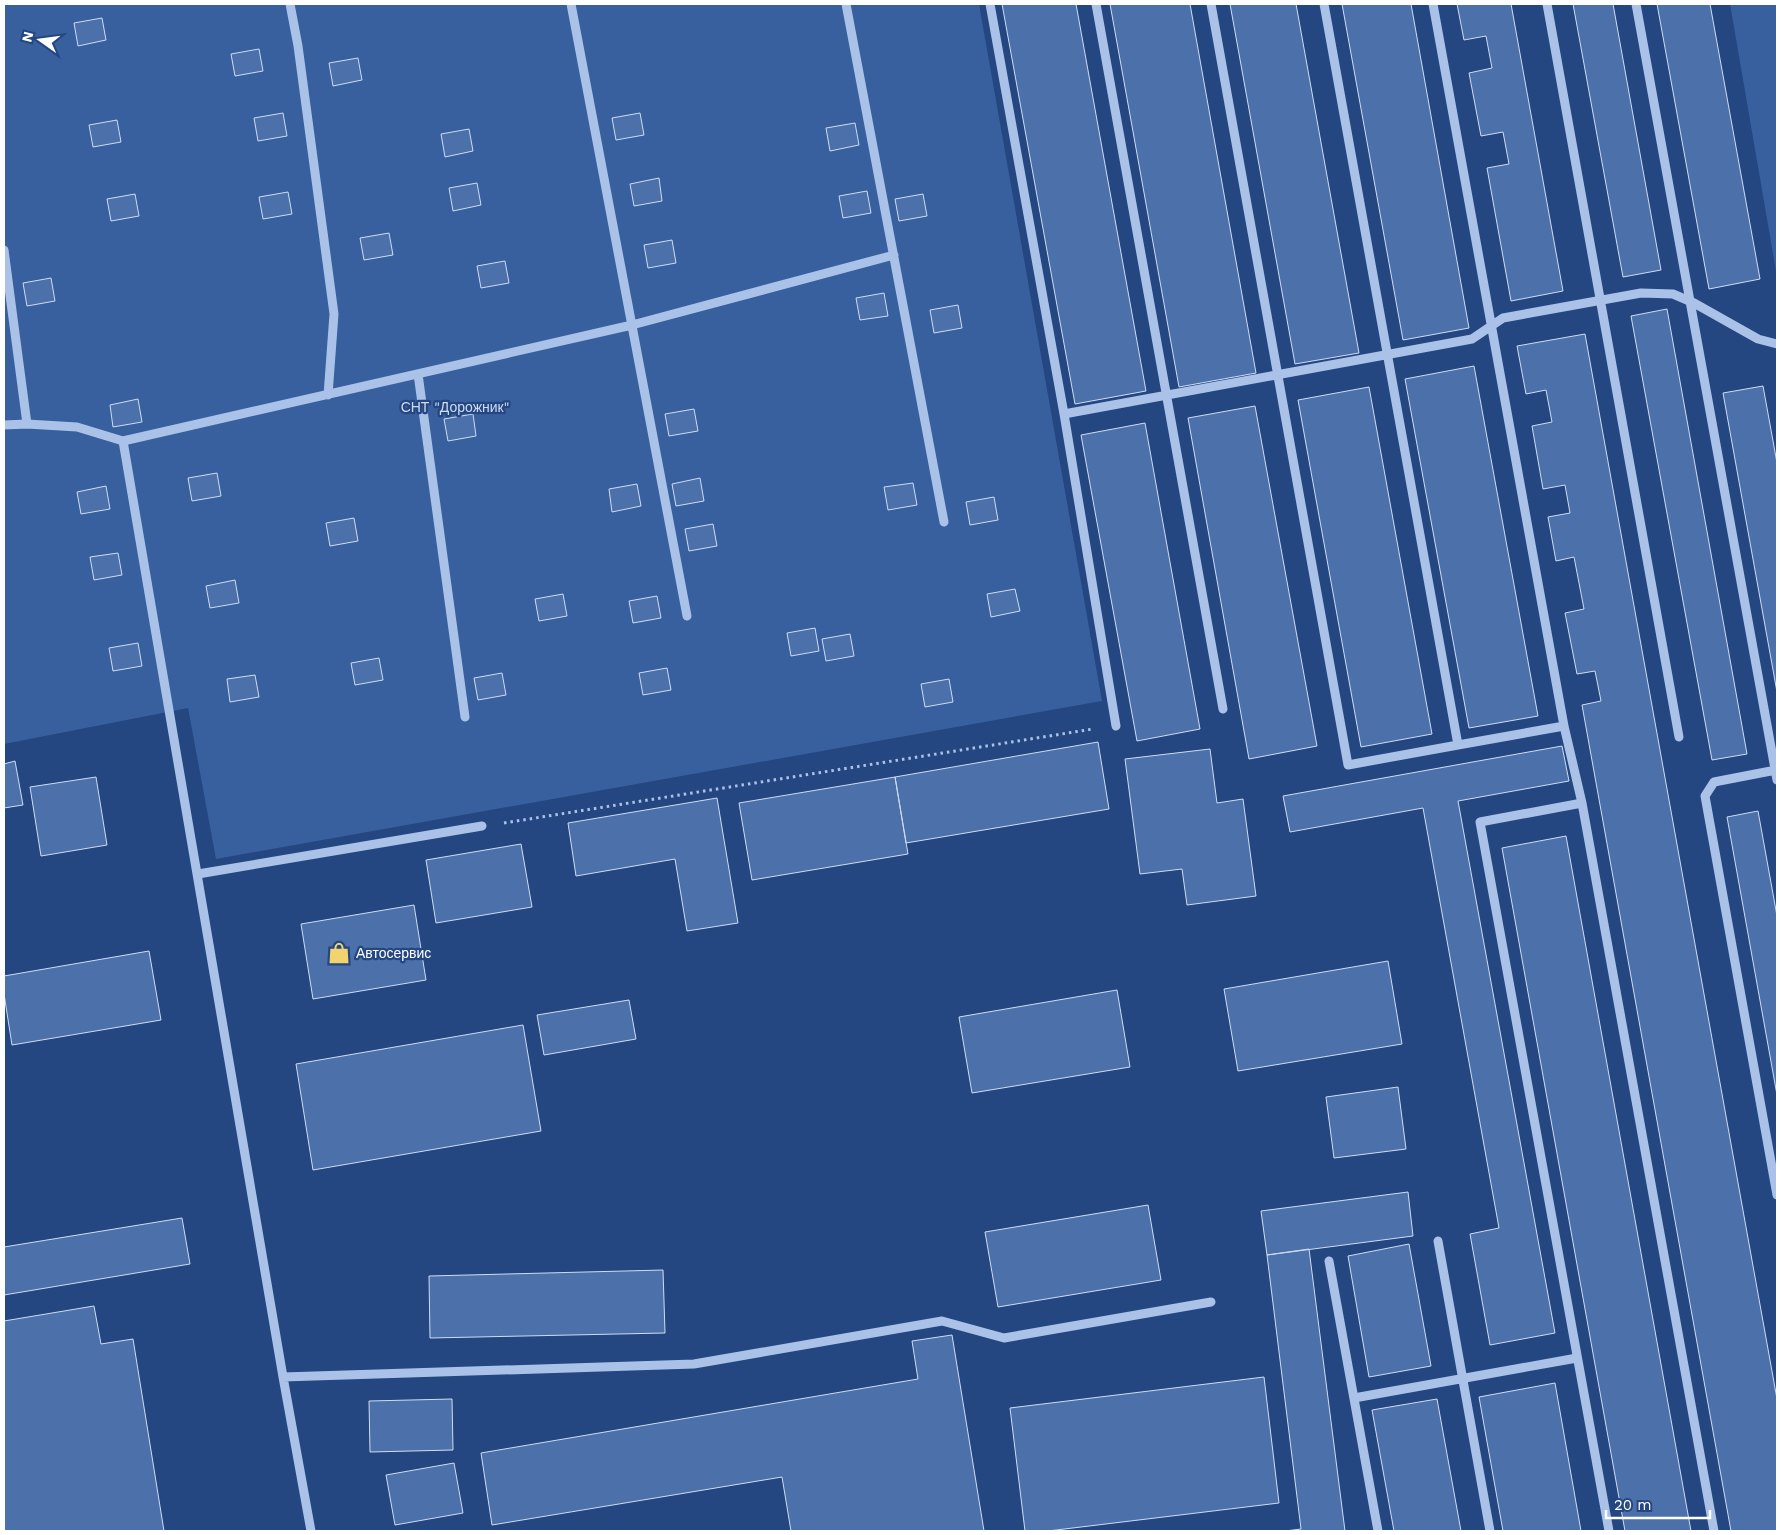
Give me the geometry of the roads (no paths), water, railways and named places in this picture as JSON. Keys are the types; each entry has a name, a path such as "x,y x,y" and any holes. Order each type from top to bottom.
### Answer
{"street":[{"path":"290,4 298,46 334,314 328,395"},
{"path":"571,4 687,616"},
{"path":"846,4 944,522"},
{"path":"990,4 1064,414 1116,726"},
{"path":"1096,4 1223,709"},
{"path":"1210,4 1348,765 1564,726"},
{"path":"1324,4 1458,745"},
{"path":"1433,4 1564,726 1582,803 1714,1531"},
{"path":"1547,4 1679,737"},
{"path":"1636,4 1777,780"},
{"path":"4,250 27,424"},
{"path":"4,425 27,424 77,427 124,441 632,325 894,255"},
{"path":"1064,414 1472,339 1503,318 1641,293 1673,294 1758,339 1777,344"},
{"path":"418,374 465,717"},
{"path":"124,441 283,1377 311,1531"},
{"path":"1776,770 1714,782 1705,796 1777,1195"},
{"path":"1582,803 1480,822 1608,1531"},
{"path":"198,874 482,826"},
{"path":"1438,1241 1490,1531"},
{"path":"1330,1261 1378,1531"},
{"path":"283,1377 694,1364 942,1321 1004,1338 1211,1302"},
{"path":"1354,1398 1577,1358"}],"place":[{"name":"Автосервис","path":"339,953"}],"park label":[{"name":"СНТ \"Дорожник\"","path":"455,407"}]}
